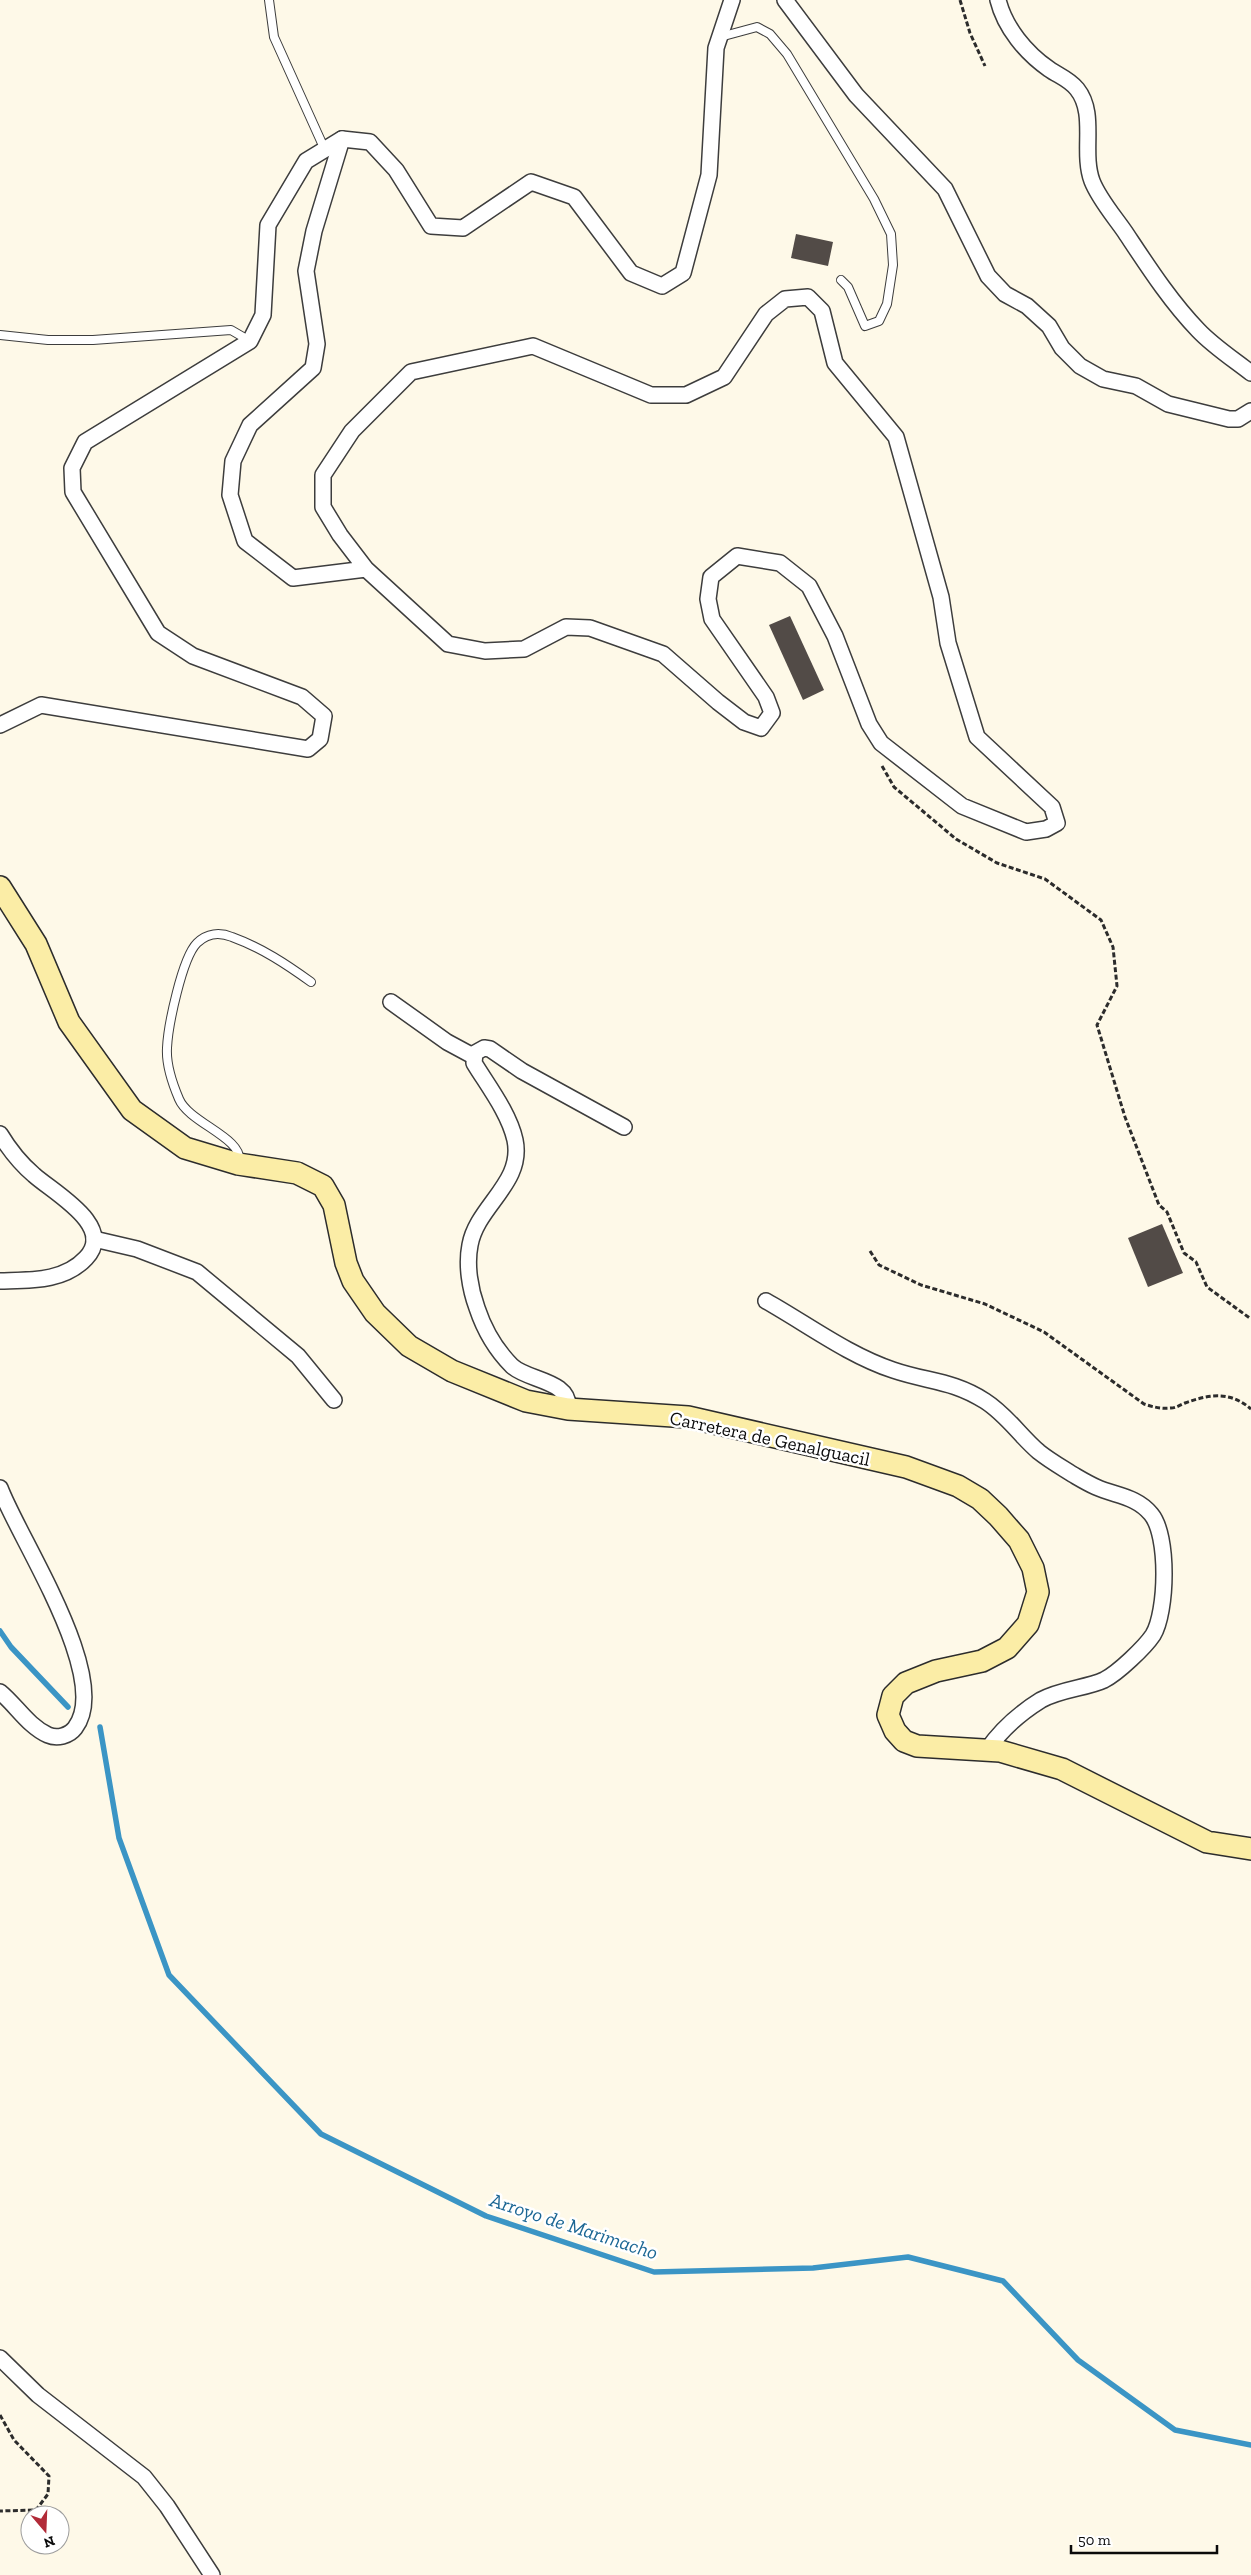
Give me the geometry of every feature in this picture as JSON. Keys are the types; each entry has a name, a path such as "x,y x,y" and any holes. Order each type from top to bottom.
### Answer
{"street":[{"path":"0,725 41,705 308,749 320,739 324,716 302,697 193,656 158,633 73,492 72,468 85,442 250,341 263,315 268,226 306,161 342,140 370,142 396,170 431,226 463,228 531,182 574,197 631,273 662,286 683,273 708,174 716,48 732,0"},
{"path":"785,0 856,95 945,189 988,276 1006,294 1027,306 1049,326 1062,348 1080,366 1103,379 1136,386 1168,404 1229,419 1238,419 1251,411"},
{"path":"998,0 1013,31 1030,54 1078,89 1085,104 1088,120 1086,160 1093,182 1149,268 1198,330 1251,373"},
{"path":"342,140 314,231 306,271 317,344 313,368 250,425 233,461 230,495 245,541 293,578 366,569"},
{"path":"808,298 822,311 835,363 896,437 941,597 948,643 977,737 1052,807 1057,823 1046,830 1026,832 962,806 881,743 869,724 835,636 808,586 780,563 737,556 711,577 708,599 712,618 766,697 772,713 761,728 744,722 663,654 590,628 566,627 524,649 485,651 448,644 366,569 340,535 323,507 323,475 352,431 412,372 534,346 650,395 686,396 724,377 766,314 785,299 808,298"},
{"name":"Carretera de Genalguacil","path":"0,887 36,944 69,1022 132,1110 184,1148 238,1164 297,1173 323,1186 334,1205 346,1263 354,1281 375,1313 409,1346 452,1371 526,1401 568,1409 688,1417 906,1467 958,1486 980,1500 1019,1540 1033,1568 1038,1592 1028,1624 1007,1648 982,1661 936,1671 906,1683 893,1696 888,1715 895,1731 904,1741 918,1746 1000,1751 1062,1769 1207,1842 1251,1849"},
{"path":"391,1002 447,1042 473,1056"},
{"path":"473,1056 480,1049 490,1050 522,1071 624,1127"},
{"path":"473,1056 474,1064 510,1126 515,1139 517,1153 508,1180 483,1216 470,1244 468,1275 477,1308 493,1343 514,1367 560,1389 567,1398 568,1409"},
{"path":"0,1134 8,1148 33,1175 86,1218 94,1239 90,1254 79,1266 59,1276 37,1280 0,1281"},
{"path":"94,1239 137,1249 197,1272 298,1356 334,1400"},
{"path":"766,1301 858,1354 894,1370 944,1382 986,1402 1015,1425 1039,1452 1070,1473 1096,1488 1123,1495 1139,1503 1152,1515 1160,1530 1164,1557 1163,1600 1154,1634 1128,1661 1104,1680 1072,1688 1042,1700 1018,1717 996,1737 987,1750"},
{"path":"0,1488 8,1510 62,1616 78,1657 84,1702 83,1714 73,1730 68,1734 49,1736 25,1719 0,1692"},
{"path":"0,2358 38,2395 144,2477 167,2506 212,2575"}],"lane":[{"path":"269,0 274,37 325,150"},
{"path":"720,37 757,27 770,34 787,54 874,199 890,234 893,265 887,304 879,321 865,326 848,288 841,280"},
{"path":"0,336 48,340 93,340 231,330 250,341"},
{"path":"238,1164 239,1154 234,1145 192,1117 180,1101 171,1076 167,1050 171,1013 191,952 206,937 225,934 275,956 311,982"}],"path":[{"path":"960,0 970,32 985,66"},
{"path":"881,743 879,763 894,787 956,839 997,863 1045,880 1102,920 1113,947 1117,986 1097,1025 1125,1118 1159,1205 1167,1212 1184,1253 1196,1262 1207,1288 1251,1319"},
{"path":"870,1251 879,1265 921,1285 985,1304 1044,1332 1144,1404 1158,1408 1173,1408 1215,1395 1228,1395 1241,1400 1251,1409"},
{"path":"0,2415 14,2440 49,2476 48,2494 36,2510 0,2511"}],"building":[{"path":"796,234 833,242 828,266 791,258"},
{"path":"790,616 824,690 803,700 769,625"},
{"path":"1162,1224 1183,1273 1148,1287 1128,1238"}],"waterway":[{"name":"Arroyo de Marimacho","path":"0,1631 11,1647 68,1707"},
{"name":"Arroyo de Marimacho","path":"100,1727 119,1838 169,1975 321,2134 486,2216 654,2272 813,2268 908,2257 1003,2281 1078,2360 1175,2430 1251,2445"}]}
